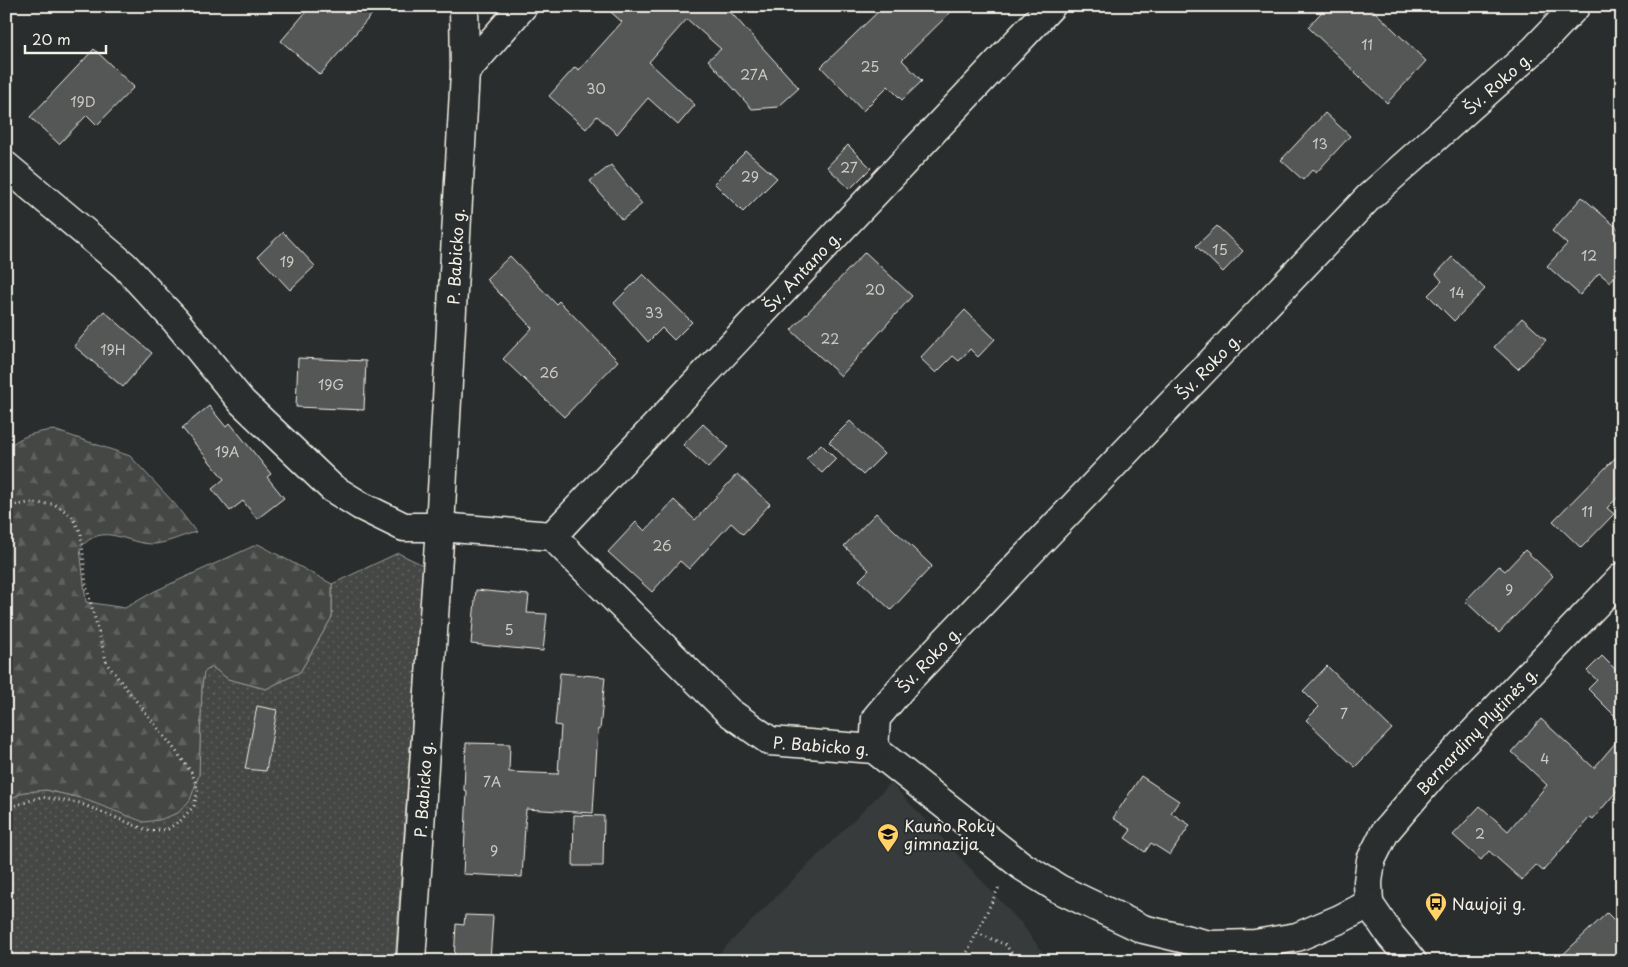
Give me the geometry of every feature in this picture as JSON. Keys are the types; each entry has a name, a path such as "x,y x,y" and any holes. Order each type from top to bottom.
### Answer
{"street":[{"name":"P. Babicko g.","path":"412,961 440,527 465,72 464,6"},
{"path":"465,72 523,6"},
{"name":"Šv. Antano g.","path":"552,536 1051,6"},
{"name":"Šv. Roko g.","path":"874,749 876,718 909,679 1369,197 1535,49 1576,6"},
{"path":"6,166 124,265 175,320 242,402 332,488 360,506 404,527 440,527 552,536"},
{"name":"P. Babicko g.","path":"552,536 729,712 770,741 874,749 1022,866 1059,889 1144,929 1210,945 1255,944 1297,937 1369,904"},
{"name":"Bernardinų Plytinės g.","path":"1369,904 1368,882 1371,860 1385,832 1434,774 1622,577"},
{"path":"1369,904 1391,936 1412,961"}],"path":[{"path":"6,507 28,503 54,504 70,515 81,533 86,585 106,664 176,751 192,773 198,790 194,806 181,820 168,829 149,831 79,803 41,797 14,806 6,813"},
{"path":"963,961 999,887"},
{"path":"977,933 1006,945 1017,961"},
{"path":"909,952 916,961"}],"shaded area":[{"name":"Kauno Rokų gimnazija","path":"891,783 1021,923 1049,961 711,961"}],"green space":[{"path":"54,430 130,456 174,503 196,532 155,544 107,535 89,540 80,548 86,602 125,608 155,591 258,544 332,584 332,617 300,672 266,689 228,679 212,667 204,672 199,775 190,800 178,813 159,820 144,822 81,798 46,790 24,792 6,801 6,449 28,435"},
{"path":"398,553 423,565 395,961 6,961 6,801 24,792 46,790 81,798 199,775 204,672 212,667 228,679 266,689 300,672 332,617 332,584"}],"building":[{"path":"311,6 379,6 320,75 281,41"},
{"path":"604,6 725,6 799,88 778,107 752,109 708,60 721,49 687,19 649,62 695,105 678,125 648,98 617,134 597,116 586,129 549,96 575,67 579,70 622,22"},
{"path":"884,6 957,6 902,60 922,81 902,100 888,86 863,111 821,67"},
{"path":"1327,6 1369,6 1426,61 1387,103 1308,27"},
{"path":"94,49 134,87 97,125 87,115 59,144 30,117"},
{"path":"1325,113 1350,136 1316,173 1312,170 1303,180 1281,160"},
{"path":"848,145 871,168 850,189 827,167"},
{"path":"746,151 777,178 743,212 714,183"},
{"path":"611,165 642,204 622,220 590,181"},
{"path":"1582,197 1622,232 1622,268 1610,282 1599,273 1580,295 1547,266 1567,244 1552,231"},
{"path":"1217,226 1243,251 1223,272 1196,246"},
{"path":"283,232 315,266 290,290 258,256"},
{"path":"865,252 912,296 841,376 791,330"},
{"path":"510,256 556,304 559,301 618,361 564,417 503,359 532,328 486,279"},
{"path":"1452,257 1485,289 1454,321 1428,295 1442,281 1436,274"},
{"path":"643,274 692,322 674,340 662,328 648,342 614,303"},
{"path":"965,310 995,339 978,357 970,349 959,361 953,356 936,373 920,358"},
{"path":"104,311 152,353 123,387 74,346"},
{"path":"1522,318 1546,340 1518,369 1494,347"},
{"path":"298,358 366,361 364,410 296,407"},
{"path":"209,406 226,427 230,423 271,474 267,477 284,498 257,519 243,501 230,511 212,489 224,479 182,428"},
{"path":"850,421 884,454 863,475 829,442"},
{"path":"703,424 728,447 708,468 683,445"},
{"path":"821,444 836,459 822,473 806,459"},
{"path":"1622,451 1622,493 1607,508 1614,514 1581,548 1553,521"},
{"path":"737,474 770,504 743,534 731,523 689,569 680,561 652,592 608,552 636,522 645,531 674,500 695,520"},
{"path":"876,513 932,566 891,610 859,580 869,570 844,546"},
{"path":"1525,550 1553,576 1499,633 1465,601 1499,566 1505,571"},
{"path":"476,590 529,595 527,613 547,614 543,651 471,644"},
{"path":"1602,656 1622,676 1622,723 1588,689 1597,680 1587,671"},
{"path":"1327,666 1392,729 1355,767 1306,720 1319,707 1303,691"},
{"path":"560,673 605,677 600,730 598,729 593,813 526,809 522,877 463,874 467,791 464,790 466,743 510,744 509,772 558,774 561,726 555,725"},
{"path":"257,706 277,710 266,771 245,769"},
{"path":"1541,719 1594,768 1622,735 1622,785 1593,819 1590,817 1543,871 1536,865 1522,880 1489,851 1481,860 1453,835 1480,806 1508,831 1547,785 1512,752"},
{"path":"1141,776 1179,801 1171,813 1190,825 1170,855 1151,843 1145,852 1125,838 1131,830 1113,818"},
{"path":"574,815 604,816 603,866 573,866"},
{"path":"1607,913 1622,928 1622,961 1556,961"},
{"path":"465,915 493,916 490,961 454,961 456,924 464,925"}],"place":[{"name":"Kauno Rokų gimnazija","path":"888,853"},
{"name":"Naujoji g.","path":"1436,922"}]}
